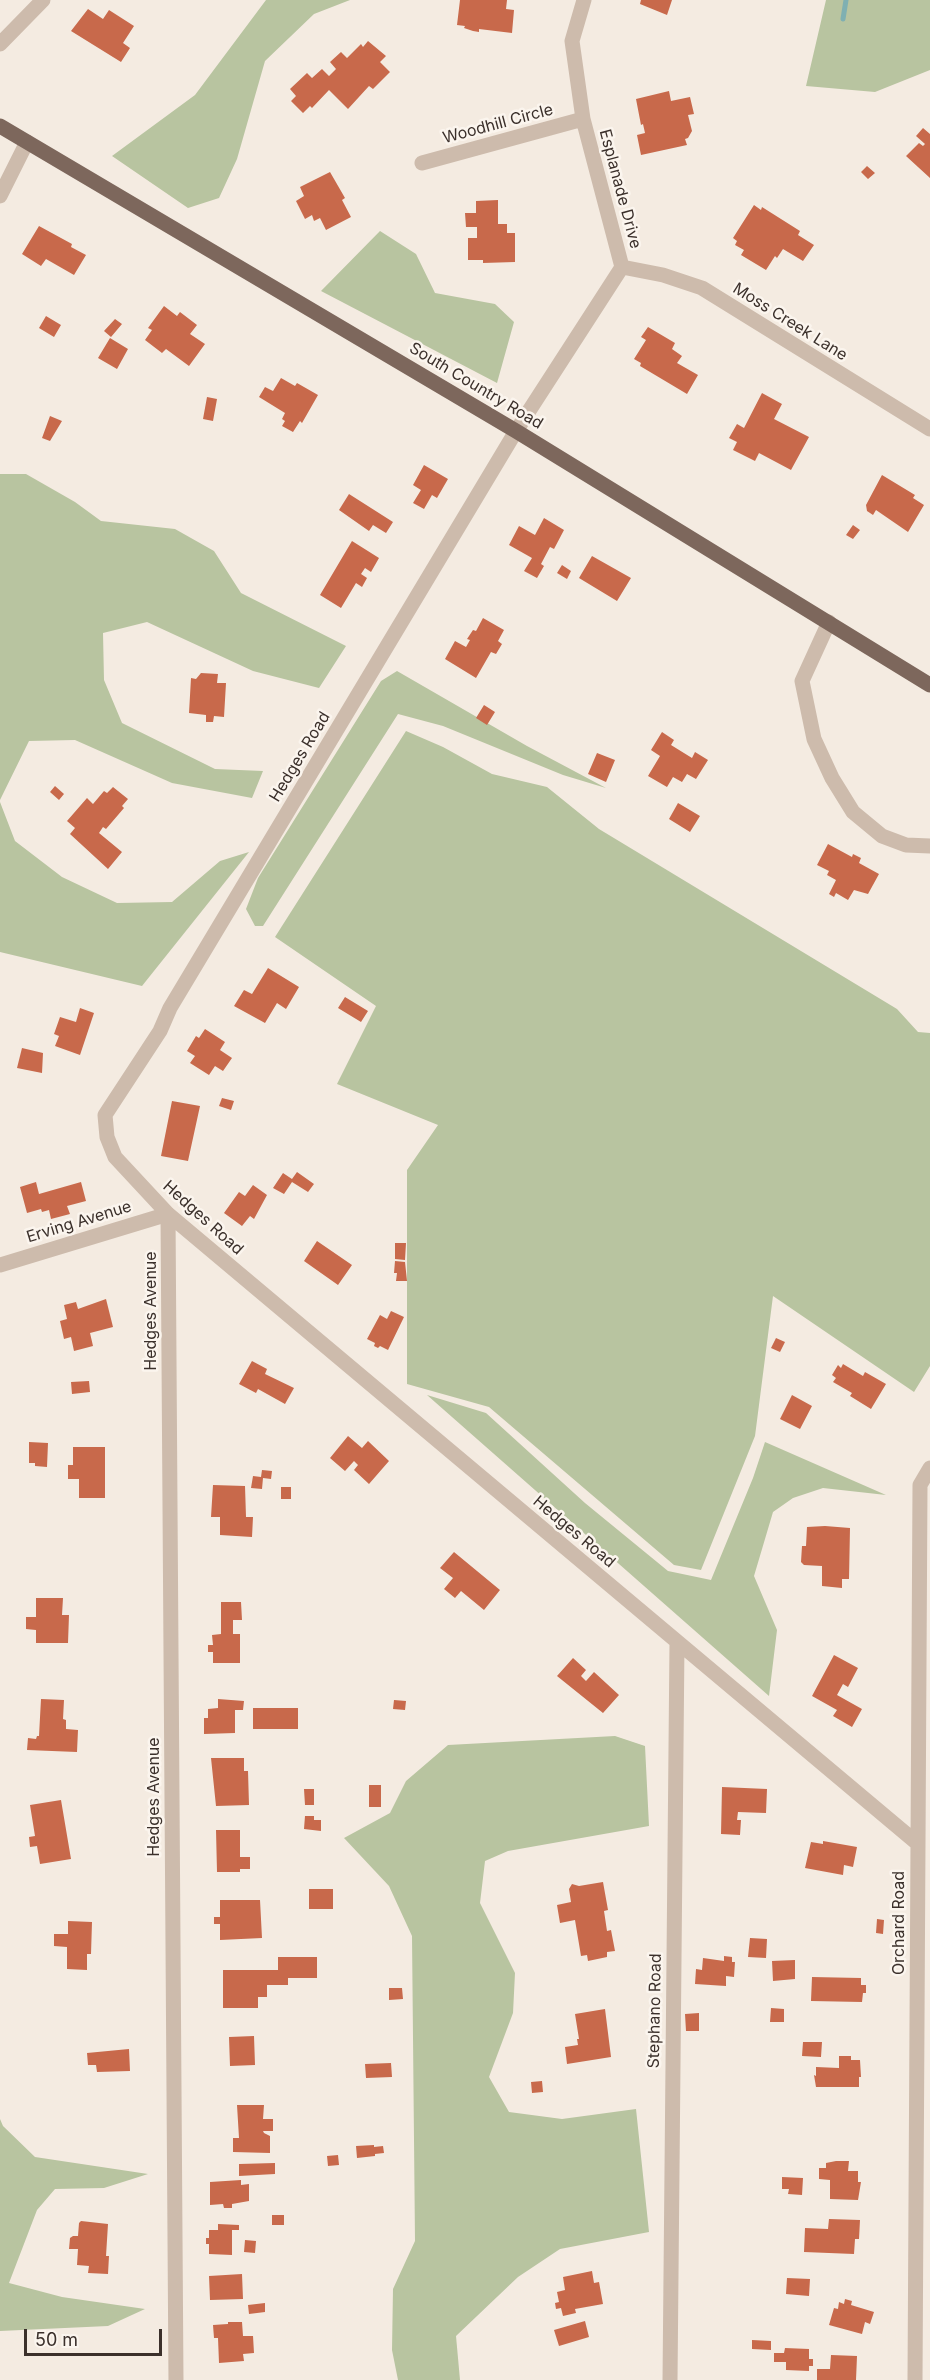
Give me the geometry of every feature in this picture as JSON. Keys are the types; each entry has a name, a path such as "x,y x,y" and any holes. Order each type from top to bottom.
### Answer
{"main road":[{"name":"South Country Road","path":"0,126 516,431 930,685"}],"street":[{"path":"0,44 43,0"},
{"name":"Esplanade Drive","path":"516,431 622,267 583,119 572,41 584,0"},
{"name":"Woodhill Circle","path":"422,163 583,119"},
{"path":"0,196 27,142"},
{"name":"Moss Creek Lane","path":"622,267 663,275 702,288 930,429"},
{"name":"Hedges Road","path":"516,431 170,1008 160,1030 105,1115 107,1137 115,1157 168,1214 917,1843"},
{"path":"829,622 802,681 814,739 832,778 853,812 882,836 906,845 930,846"},
{"name":"Erving Avenue","path":"0,1265 168,1214"},
{"name":"Hedges Avenue","path":"168,1214 176,2380"},
{"name":"Orchard Road","path":"915,2380 920,1485 930,1468"},
{"name":"Stephano Road","path":"670,2380 677,1642"}],"green space":[{"path":"266,0 350,0 314,14 265,61 237,159 219,198 188,208 112,156 195,95"},
{"path":"826,0 930,0 930,70 875,92 806,86"},
{"path":"380,231 416,254 435,293 495,304 514,322 497,383 321,291"},
{"path":"0,474 26,474 75,502 101,521 175,529 214,551 241,593 346,646 319,688 253,671 147,622 103,633 104,680 122,723 215,769 263,771 252,798 172,783 75,740 29,741 0,800"},
{"path":"397,671 527,746 606,788 563,775 443,726 398,714 263,926 255,926 246,909 258,878 381,681"},
{"path":"406,731 443,747 492,774 547,787 599,829 897,1009 918,1032 930,1033 930,1366 914,1392 773,1296 755,1436 701,1570 674,1565 489,1407 407,1384 407,1170 438,1125 337,1084 376,1006 275,937"},
{"path":"0,802 15,841 62,877 117,903 172,902 220,861 249,852 142,986 0,952"},
{"path":"427,1395 486,1413 585,1503 668,1571 711,1580 753,1478 765,1442 886,1495 823,1488 793,1498 773,1512 754,1576 777,1630 769,1696"},
{"path":"615,1736 645,1746 649,1826 508,1851 485,1861 480,1903 515,1973 513,2013 489,2077 509,2112 562,2119 636,2109 649,2232 560,2249 518,2277 456,2336 460,2380 398,2380 392,2350 393,2289 415,2241 412,1936 389,1886 344,1838 390,1813 406,1781 448,1745"},
{"path":"0,2119 3,2126 35,2157 148,2174 104,2188 55,2189 37,2210 9,2283 62,2297 145,2309 108,2326 0,2331"}],"building":[{"path":"460,0 507,0 506,9 514,10 512,33 479,29 479,32 457,25"},
{"path":"641,0 672,0 667,15 640,4"},
{"path":"88,9 103,19 109,10 134,26 123,43 130,48 121,62 71,31"},
{"path":"368,41 386,56 380,62 390,72 373,89 369,86 348,109 329,90 312,108 310,106 303,113 291,101 296,96 290,89 307,73 312,78 322,69 329,76 336,69 330,62 341,52 347,58 361,44 363,47"},
{"path":"669,91 671,101 690,97 694,114 688,115 692,131 685,139 687,145 641,155 637,135 645,133 643,124 641,125 636,99"},
{"path":"923,128 930,134 930,178 906,156 919,143 923,146 925,144 916,136"},
{"path":"867,166 875,173 868,179 861,172"},
{"path":"330,172 345,198 342,200 351,217 326,230 320,218 314,221 312,215 305,219 296,201 304,196 300,187"},
{"path":"498,200 498,224 507,224 507,233 515,233 515,262 483,263 483,260 468,260 468,238 477,238 477,227 466,227 465,213 476,213 476,201"},
{"path":"754,205 761,210 762,207 800,231 798,235 814,245 803,261 783,249 777,258 775,256 766,270 741,255 744,250 735,245 737,241 733,238"},
{"path":"39,226 72,244 71,247 86,255 74,275 46,259 41,266 22,254"},
{"path":"164,306 177,316 180,312 197,325 190,334 205,344 189,366 166,349 162,353 145,340 152,330 148,328"},
{"path":"46,316 61,325 54,337 39,328"},
{"path":"115,319 122,324 111,337 104,331"},
{"path":"648,327 675,343 672,349 682,356 677,363 698,375 687,394 640,366 641,363 634,359 646,340 641,337"},
{"path":"110,338 128,349 117,369 98,358"},
{"path":"281,378 295,386 297,383 318,395 302,423 300,421 293,432 282,426 285,413 259,397 265,387 273,391"},
{"path":"762,393 782,404 774,419 809,437 791,470 759,453 755,461 733,450 737,442 729,438 737,424 744,428"},
{"path":"207,397 217,399 213,421 203,419"},
{"path":"50,416 62,421 50,441 42,438"},
{"path":"424,465 448,479 437,498 432,495 424,509 413,503 421,490 413,485"},
{"path":"882,475 915,495 913,498 924,505 908,532 876,510 873,515 867,511 866,505"},
{"path":"349,494 393,522 386,533 373,525 369,531 339,510"},
{"path":"544,518 564,530 554,549 550,547 541,564 544,566 537,578 524,571 532,558 509,545 519,526 535,535"},
{"path":"853,525 860,530 853,539 846,535"},
{"path":"352,541 379,558 371,572 365,568 361,574 367,578 362,587 356,583 341,608 320,595"},
{"path":"592,556 631,578 617,601 579,578"},
{"path":"562,565 571,571 567,579 557,573"},
{"path":"483,618 504,630 498,641 502,644 496,654 491,652 476,678 445,659 455,641 466,647 470,640 467,639 473,630 476,631"},
{"path":"201,673 218,674 217,683 226,683 224,717 214,716 213,722 206,722 206,715 189,713 191,678 196,679"},
{"path":"484,705 495,712 487,725 476,718"},
{"path":"662,732 674,740 671,745 692,758 695,752 708,760 696,779 687,774 682,782 673,777 667,787 648,776 660,756 651,750"},
{"path":"597,753 615,760 606,782 588,774"},
{"path":"55,786 64,794 59,800 50,792"},
{"path":"113,787 128,799 122,806 124,808 106,829 103,827 99,833 122,852 108,869 70,834 75,828 67,821 87,798 93,804 104,791 107,793"},
{"path":"678,803 700,816 690,832 669,819"},
{"path":"828,844 852,857 853,854 861,858 859,863 879,874 868,894 854,890 848,900 836,893 834,897 829,894 836,880 827,875 829,871 817,865"},
{"path":"268,968 299,987 286,1009 277,1003 265,1023 234,1006 244,990 252,994"},
{"path":"345,997 368,1011 361,1022 338,1008"},
{"path":"80,1008 94,1013 80,1055 55,1046 59,1036 54,1034 60,1017 76,1022"},
{"path":"205,1029 225,1042 220,1050 232,1058 223,1071 215,1066 209,1075 190,1063 195,1056 187,1051 196,1036 199,1038"},
{"path":"22,1048 43,1053 42,1073 17,1068"},
{"path":"222,1098 234,1101 231,1110 219,1106"},
{"path":"172,1101 200,1106 188,1161 161,1156"},
{"path":"297,1172 314,1184 308,1192 292,1182 284,1194 273,1188 283,1173 292,1179"},
{"path":"36,1182 39,1194 81,1182 86,1201 67,1206 70,1214 51,1219 49,1210 42,1212 41,1209 27,1213 20,1187"},
{"path":"253,1185 267,1195 254,1219 250,1216 242,1226 224,1213 239,1192 245,1196"},
{"path":"317,1241 352,1265 338,1285 304,1261"},
{"path":"395,1243 406,1243 405,1260 395,1259"},
{"path":"395,1261 405,1262 407,1281 396,1281"},
{"path":"106,1299 113,1327 90,1333 93,1346 74,1351 71,1337 64,1339 60,1321 67,1319 64,1305 76,1302 78,1309"},
{"path":"391,1311 404,1317 388,1350 380,1346 378,1348 374,1346 375,1343 367,1339 380,1315 387,1319"},
{"path":"776,1338 785,1342 780,1352 771,1348"},
{"path":"252,1361 267,1369 265,1374 294,1388 285,1404 258,1389 256,1393 239,1384"},
{"path":"843,1364 863,1376 865,1372 886,1384 871,1409 850,1396 852,1393 833,1382 836,1378 832,1375 838,1365 841,1368"},
{"path":"89,1381 90,1392 72,1394 71,1382"},
{"path":"792,1395 812,1406 800,1429 780,1419"},
{"path":"348,1436 362,1448 368,1441 389,1461 369,1484 354,1470 358,1465 354,1461 345,1471 330,1458"},
{"path":"29,1442 48,1443 47,1467 29,1463"},
{"path":"73,1447 105,1447 105,1498 79,1498 79,1479 68,1479 68,1465 73,1465"},
{"path":"262,1470 272,1471 271,1479 263,1478 262,1489 251,1488 253,1476 261,1477"},
{"path":"213,1485 245,1486 246,1517 253,1517 252,1537 220,1535 220,1517 211,1517"},
{"path":"281,1487 291,1487 291,1499 281,1499"},
{"path":"807,1527 850,1528 849,1579 842,1579 842,1588 822,1586 822,1566 804,1565 801,1562 802,1546 806,1546"},
{"path":"454,1552 500,1590 484,1610 461,1591 455,1598 444,1589 453,1578 440,1568"},
{"path":"36,1598 63,1598 62,1615 69,1615 68,1643 36,1643 36,1630 26,1629 26,1617 36,1617"},
{"path":"221,1602 241,1602 242,1620 233,1620 233,1634 240,1634 240,1663 213,1663 213,1652 208,1652 208,1645 213,1645 212,1635 221,1634"},
{"path":"834,1655 858,1668 848,1687 843,1684 837,1695 862,1709 852,1727 833,1716 837,1710 812,1696"},
{"path":"573,1658 586,1670 581,1676 586,1681 594,1672 619,1695 603,1713 557,1676"},
{"path":"41,1699 64,1700 63,1719 66,1720 66,1729 78,1730 77,1752 27,1750 28,1738 36,1739 39,1736"},
{"path":"218,1699 244,1701 243,1710 235,1710 235,1733 204,1734 204,1718 208,1718 208,1709 218,1708"},
{"path":"394,1700 406,1701 405,1710 393,1709"},
{"path":"253,1708 298,1708 298,1729 253,1729"},
{"path":"211,1758 244,1758 244,1771 248,1771 249,1805 216,1806"},
{"path":"369,1785 381,1785 381,1807 369,1807"},
{"path":"722,1787 767,1789 766,1813 738,1812 737,1820 741,1820 740,1835 721,1834"},
{"path":"304,1789 314,1789 314,1805 305,1805"},
{"path":"61,1800 71,1859 40,1864 37,1846 30,1847 29,1837 35,1836 30,1805"},
{"path":"305,1816 314,1816 314,1820 321,1820 321,1831 304,1829"},
{"path":"216,1830 240,1830 240,1857 250,1857 250,1869 240,1869 240,1872 217,1872"},
{"path":"823,1841 857,1847 853,1867 844,1865 843,1875 805,1868 811,1842 823,1844"},
{"path":"603,1882 608,1910 604,1911 607,1931 611,1930 615,1951 607,1952 607,1957 588,1961 587,1955 581,1956 575,1920 560,1923 557,1905 571,1902 569,1889 572,1884 579,1886"},
{"path":"309,1889 333,1889 333,1909 309,1909"},
{"path":"220,1900 260,1900 262,1938 220,1940 220,1924 214,1924 214,1917 220,1917"},
{"path":"877,1919 884,1920 883,1934 876,1933"},
{"path":"68,1921 92,1922 91,1954 87,1954 87,1970 67,1969 67,1947 54,1946 54,1934 68,1934"},
{"path":"750,1938 767,1939 766,1958 748,1957"},
{"path":"724,1956 732,1957 732,1962 735,1962 734,1977 726,1976 726,1986 695,1984 696,1969 702,1970 703,1958 724,1961"},
{"path":"278,1957 317,1957 317,1978 288,1978 288,1985 267,1985 267,1997 258,1997 258,2008 223,2008 223,1970 278,1970"},
{"path":"795,1960 795,1979 773,1981 772,1961"},
{"path":"812,1977 861,1978 861,1985 866,1985 866,1993 863,1993 862,2002 811,2001"},
{"path":"389,1988 402,1988 403,1999 389,2000"},
{"path":"771,2008 784,2009 784,2022 770,2022"},
{"path":"605,2009 611,2057 567,2064 565,2047 578,2045 577,2039 579,2039 575,2014"},
{"path":"699,2013 699,2031 686,2031 685,2014"},
{"path":"254,2036 255,2065 230,2066 229,2037"},
{"path":"803,2042 822,2042 821,2057 802,2056"},
{"path":"129,2049 130,2071 97,2072 96,2065 88,2065 87,2053"},
{"path":"839,2056 851,2056 851,2060 860,2060 859,2087 816,2087 814,2075 816,2076 816,2067 839,2068"},
{"path":"391,2063 392,2077 366,2078 365,2064"},
{"path":"542,2081 543,2092 532,2093 531,2082"},
{"path":"237,2105 264,2105 263,2119 273,2119 273,2131 263,2131 270,2136 270,2153 233,2152 233,2138 239,2138"},
{"path":"374,2145 374,2147 383,2146 384,2153 357,2158 356,2146"},
{"path":"338,2155 339,2165 328,2166 327,2156"},
{"path":"849,2161 848,2171 858,2171 858,2182 861,2182 858,2200 830,2199 830,2180 819,2179 819,2168 826,2168 826,2163"},
{"path":"275,2163 275,2174 239,2176 239,2164"},
{"path":"782,2177 803,2178 802,2195 788,2194 789,2189 782,2189"},
{"path":"241,2180 241,2185 249,2184 249,2201 232,2204 232,2208 224,2208 223,2204 210,2205 210,2182"},
{"path":"272,2215 284,2215 284,2225 272,2225"},
{"path":"829,2219 860,2220 859,2239 855,2239 854,2254 804,2252 805,2228 828,2229"},
{"path":"81,2221 108,2224 106,2256 109,2256 108,2274 88,2273 89,2266 77,2265 78,2249 69,2249 70,2238 78,2236"},
{"path":"218,2224 239,2225 239,2230 232,2230 232,2255 209,2254 209,2244 206,2244 206,2238 209,2238 209,2230 218,2230"},
{"path":"245,2240 256,2241 255,2253 244,2252"},
{"path":"592,2271 594,2283 599,2282 603,2304 575,2309 576,2313 563,2316 561,2308 556,2309 555,2303 559,2302 557,2292 565,2290 563,2277"},
{"path":"242,2274 243,2299 210,2300 209,2276"},
{"path":"787,2278 810,2279 809,2296 786,2294"},
{"path":"845,2299 852,2301 851,2305 874,2312 870,2324 865,2322 862,2334 829,2325 834,2308 838,2309 839,2302 844,2304"},
{"path":"265,2303 265,2312 249,2314 248,2305"},
{"path":"585,2321 589,2337 559,2346 554,2330"},
{"path":"228,2322 242,2322 243,2336 253,2336 254,2353 243,2354 244,2361 219,2363 218,2338 214,2338 213,2325 228,2324"},
{"path":"752,2340 771,2341 771,2350 752,2349"},
{"path":"785,2348 809,2349 809,2359 813,2359 813,2366 809,2366 809,2371 786,2370 786,2362 774,2362 774,2353 784,2353"},
{"path":"831,2355 857,2356 856,2380 817,2380 817,2369 830,2369"}],"waterway":[{"path":"843,19 846,0"}]}
